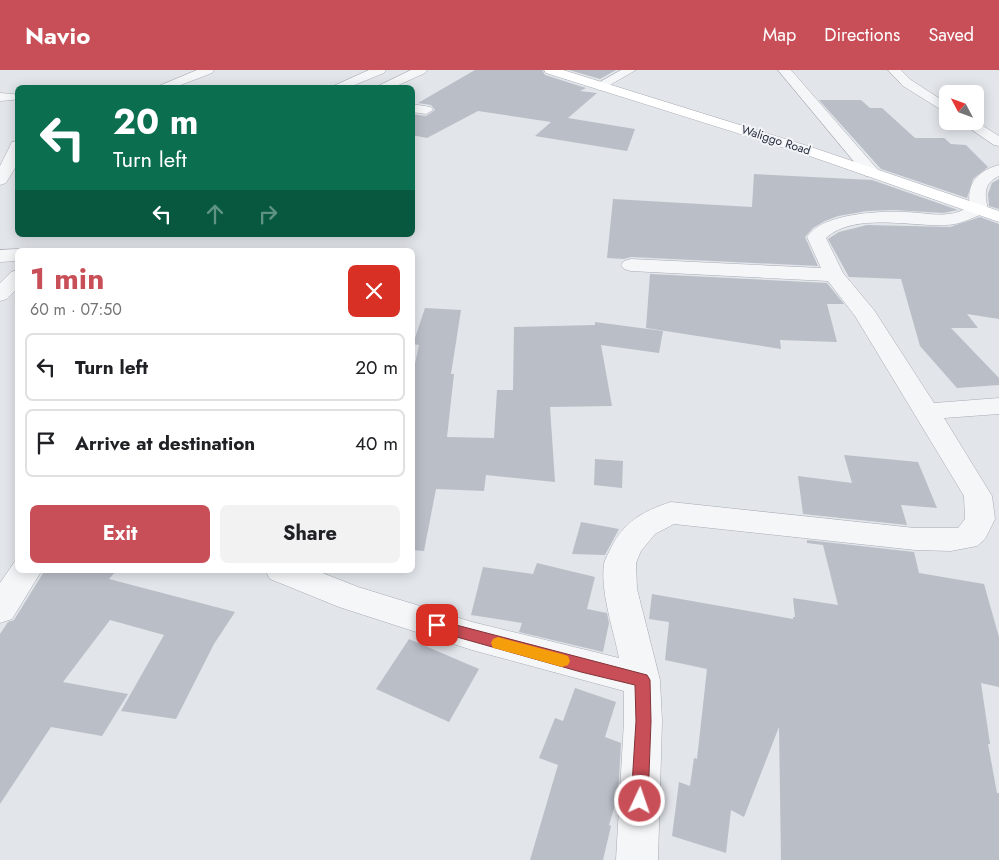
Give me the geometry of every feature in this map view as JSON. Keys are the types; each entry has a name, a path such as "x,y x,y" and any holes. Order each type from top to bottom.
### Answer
{"street":[{"path":"168,85 208,70"},
{"path":"342,85 380,70"},
{"path":"387,85 421,70"},
{"name":"Waliggo Road","path":"550,70 694,114 999,217"},
{"path":"599,86 630,70"},
{"path":"784,70 872,173"},
{"path":"894,70 907,83 939,104"},
{"path":"980,130 999,142"},
{"path":"0,180 15,153"},
{"path":"637,860 643,721 642,680 620,590 620,563 628,545 644,526 671,513 915,539 951,540 966,538 974,531 980,518 978,496 866,315 848,290 834,275 816,237 826,228 886,217 948,220 979,210 975,193 980,183 989,173 999,170"},
{"path":"0,256 15,255"},
{"path":"631,265 834,275"},
{"path":"0,295 15,279"},
{"path":"927,411 999,406"},
{"path":"0,609 24,573"},
{"path":"288,573 350,598 472,636 642,680"}],"building":[{"path":"475,70 542,70 545,75 586,88 580,91 597,93 568,118 635,129 627,151 535,136 551,122 478,111 427,138 415,136 415,114 426,116 435,110 431,105 418,103"},
{"path":"569,70 616,70 600,79"},
{"path":"819,100 861,100 870,108 882,108 915,138 944,138 951,144 966,145 988,167 973,179 967,198 881,169"},
{"path":"754,174 872,180 958,210 943,213 894,210 867,211 838,216 825,221 813,228 805,237 818,266 631,257 624,259 607,258 613,199 752,207"},
{"path":"999,179 999,209 989,206 988,194 992,183"},
{"path":"980,217 999,224 999,319 967,314 978,328 951,328 999,378 999,385 957,388 920,346 901,279 849,277 828,239 839,232 867,225 950,227"},
{"path":"650,274 827,283 844,304 827,304 837,342 780,340 781,349 646,328"},
{"path":"425,308 461,310 451,374 454,374 447,437 494,438 497,390 513,390 514,327 595,325 595,322 663,331 659,353 601,345 612,406 550,407 555,482 486,475 484,491 436,489 424,551 415,550 415,363 419,345 415,344 415,338"},
{"path":"844,455 918,462 937,508 901,505 907,525 803,514 798,476 852,483"},
{"path":"595,459 623,461 622,488 594,485"},
{"path":"581,522 619,529 605,555 572,554"},
{"path":"807,540 914,552 919,573 984,584 999,637 999,687 981,683 990,744 988,744 997,793 999,793 999,860 781,860 779,727 744,817 731,810 726,853 672,836 679,782 690,786 694,758 697,759 707,669 665,660 669,622 649,619 652,594 793,619 795,617 793,598 838,605 823,545 807,543"},
{"path":"537,563 595,577 587,609 607,613 609,623 603,652 519,632 522,623 471,615 483,567 533,574"},
{"path":"43,573 114,573 109,579 235,612 214,644 176,719 121,711 164,635 110,620 63,682 128,694 102,736 51,727 0,804 0,634 8,622 14,620"},
{"path":"409,639 479,669 449,722 376,689"},
{"path":"575,688 616,702 605,737 621,743 618,795 609,825 611,826 603,860 530,860 558,765 539,758 555,718 563,721"}],"slow traffic":[{"path":"498,643 562,661"}],"route":[{"path":"437,625 581,666 642,680 643,721 640,801"}]}
